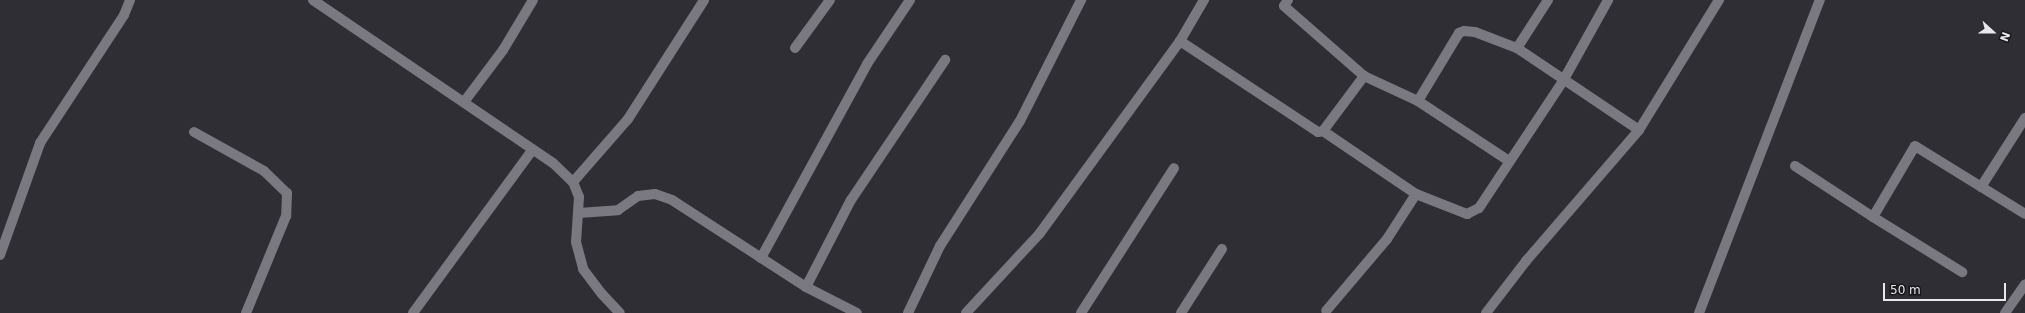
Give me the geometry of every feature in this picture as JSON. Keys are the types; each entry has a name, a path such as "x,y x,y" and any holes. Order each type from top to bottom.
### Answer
{"street":[{"path":"0,255 40,143 124,15 130,0"},
{"path":"313,0 554,163 573,182 579,197 576,242 583,269 602,294 620,313"},
{"path":"464,102 503,50 533,0"},
{"path":"573,182 628,119 704,0"},
{"path":"795,48 830,0"},
{"path":"761,258 867,64 910,0"},
{"path":"908,313 940,246 1020,121 1081,0"},
{"path":"966,313 1040,234 1180,41 1204,0"},
{"path":"1288,0 1284,6 1364,76 1418,101 1509,161"},
{"path":"1517,48 1548,0"},
{"path":"1180,41 1318,132 1323,131 1416,194 1467,214 1479,208 1563,81 1608,0"},
{"path":"1486,313 1526,261 1639,130 1719,0"},
{"path":"1699,313 1820,0"},
{"path":"1418,101 1459,33 1464,31 1475,32 1517,48 1563,81 1639,130"},
{"path":"806,287 851,200 945,60"},
{"path":"1323,131 1364,76"},
{"path":"1981,187 2025,118"},
{"path":"194,132 264,171 287,193 286,216 246,313"},
{"path":"1873,217 1915,146 2025,214"},
{"path":"413,313 533,149"},
{"path":"1795,166 1873,217 1962,272"},
{"path":"1081,313 1174,168"},
{"path":"579,213 618,210 638,196 655,194 672,200 806,287 857,313"},
{"path":"1326,311 1387,239 1416,194"},
{"path":"1181,313 1222,249"},
{"path":"2005,313 2023,291"}]}
